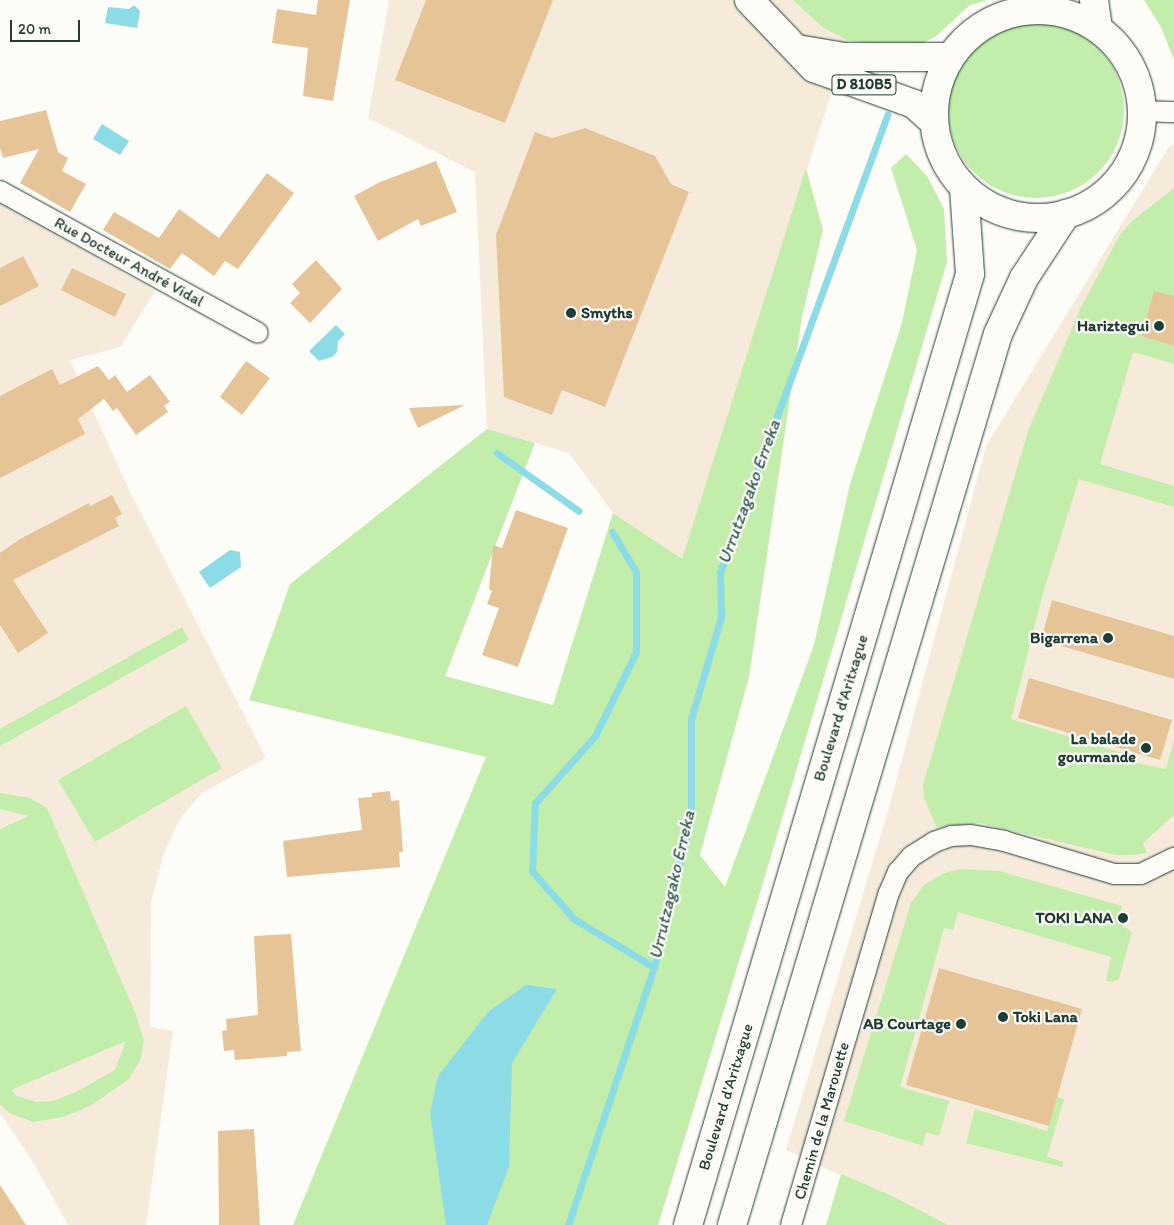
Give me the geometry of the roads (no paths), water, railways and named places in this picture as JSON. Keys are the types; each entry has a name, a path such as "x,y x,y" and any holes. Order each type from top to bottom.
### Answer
{"main road":[{"name":"D 810B5","path":"749,0 814,68 914,104 933,122"},
{"path":"1094,0 1098,29"},
{"path":"1009,8 1028,11 1052,11 1076,17 1098,29 1116,45 1130,65 1139,87 1143,111 1140,138 1131,163 1115,185 1095,202 1066,214 1045,218 1015,216 988,206 964,189 949,169 938,146 933,122 936,88 950,57 965,40 1009,8"},
{"name":"D 810B5","path":"795,48 844,57 950,57"},
{"name":"Boulevard d'Aritxague","path":"688,1225 970,274 964,189"},
{"path":"732,1225 998,334 1024,278 1066,214"}],"street":[{"path":"1143,111 1174,112"},
{"name":"Rue Docteur André Vidal","path":"0,191 258,334"},
{"name":"Chemin de la Marouette","path":"792,1225 889,893 898,872 912,856 934,842 971,835 1004,841 1114,874 1142,874 1174,858"}],"water":[{"path":"134,5 140,11 137,28 105,23 108,7 129,9"},
{"path":"102,124 129,141 120,155 93,139"},
{"path":"336,325 345,334 338,341 337,352 332,357 319,361 309,351"},
{"path":"230,550 240,552 241,567 210,588 199,572"},
{"path":"526,985 557,989 512,1063 509,1167 487,1225 446,1225 430,1113 438,1076 488,1012"}],"waterway":[{"name":"Urrutzagako Erreka","path":"568,1225 654,967 691,820 691,719 721,617 720,572 887,115"},
{"path":"497,453 579,511"},
{"path":"612,532 636,572 636,652 595,736 535,803 532,871 574,919 654,967"}],"place":[{"name":"Smyths","path":"571,313"},
{"name":"Hariztegui","path":"1159,326"},
{"name":"Bigarrena","path":"1108,638"},
{"name":"La balade gourmande","path":"1146,748"},
{"name":"TOKI LANA","path":"1123,918"},
{"name":"Toki Lana","path":"1003,1017"},
{"name":"AB Courtage","path":"961,1024"}]}
